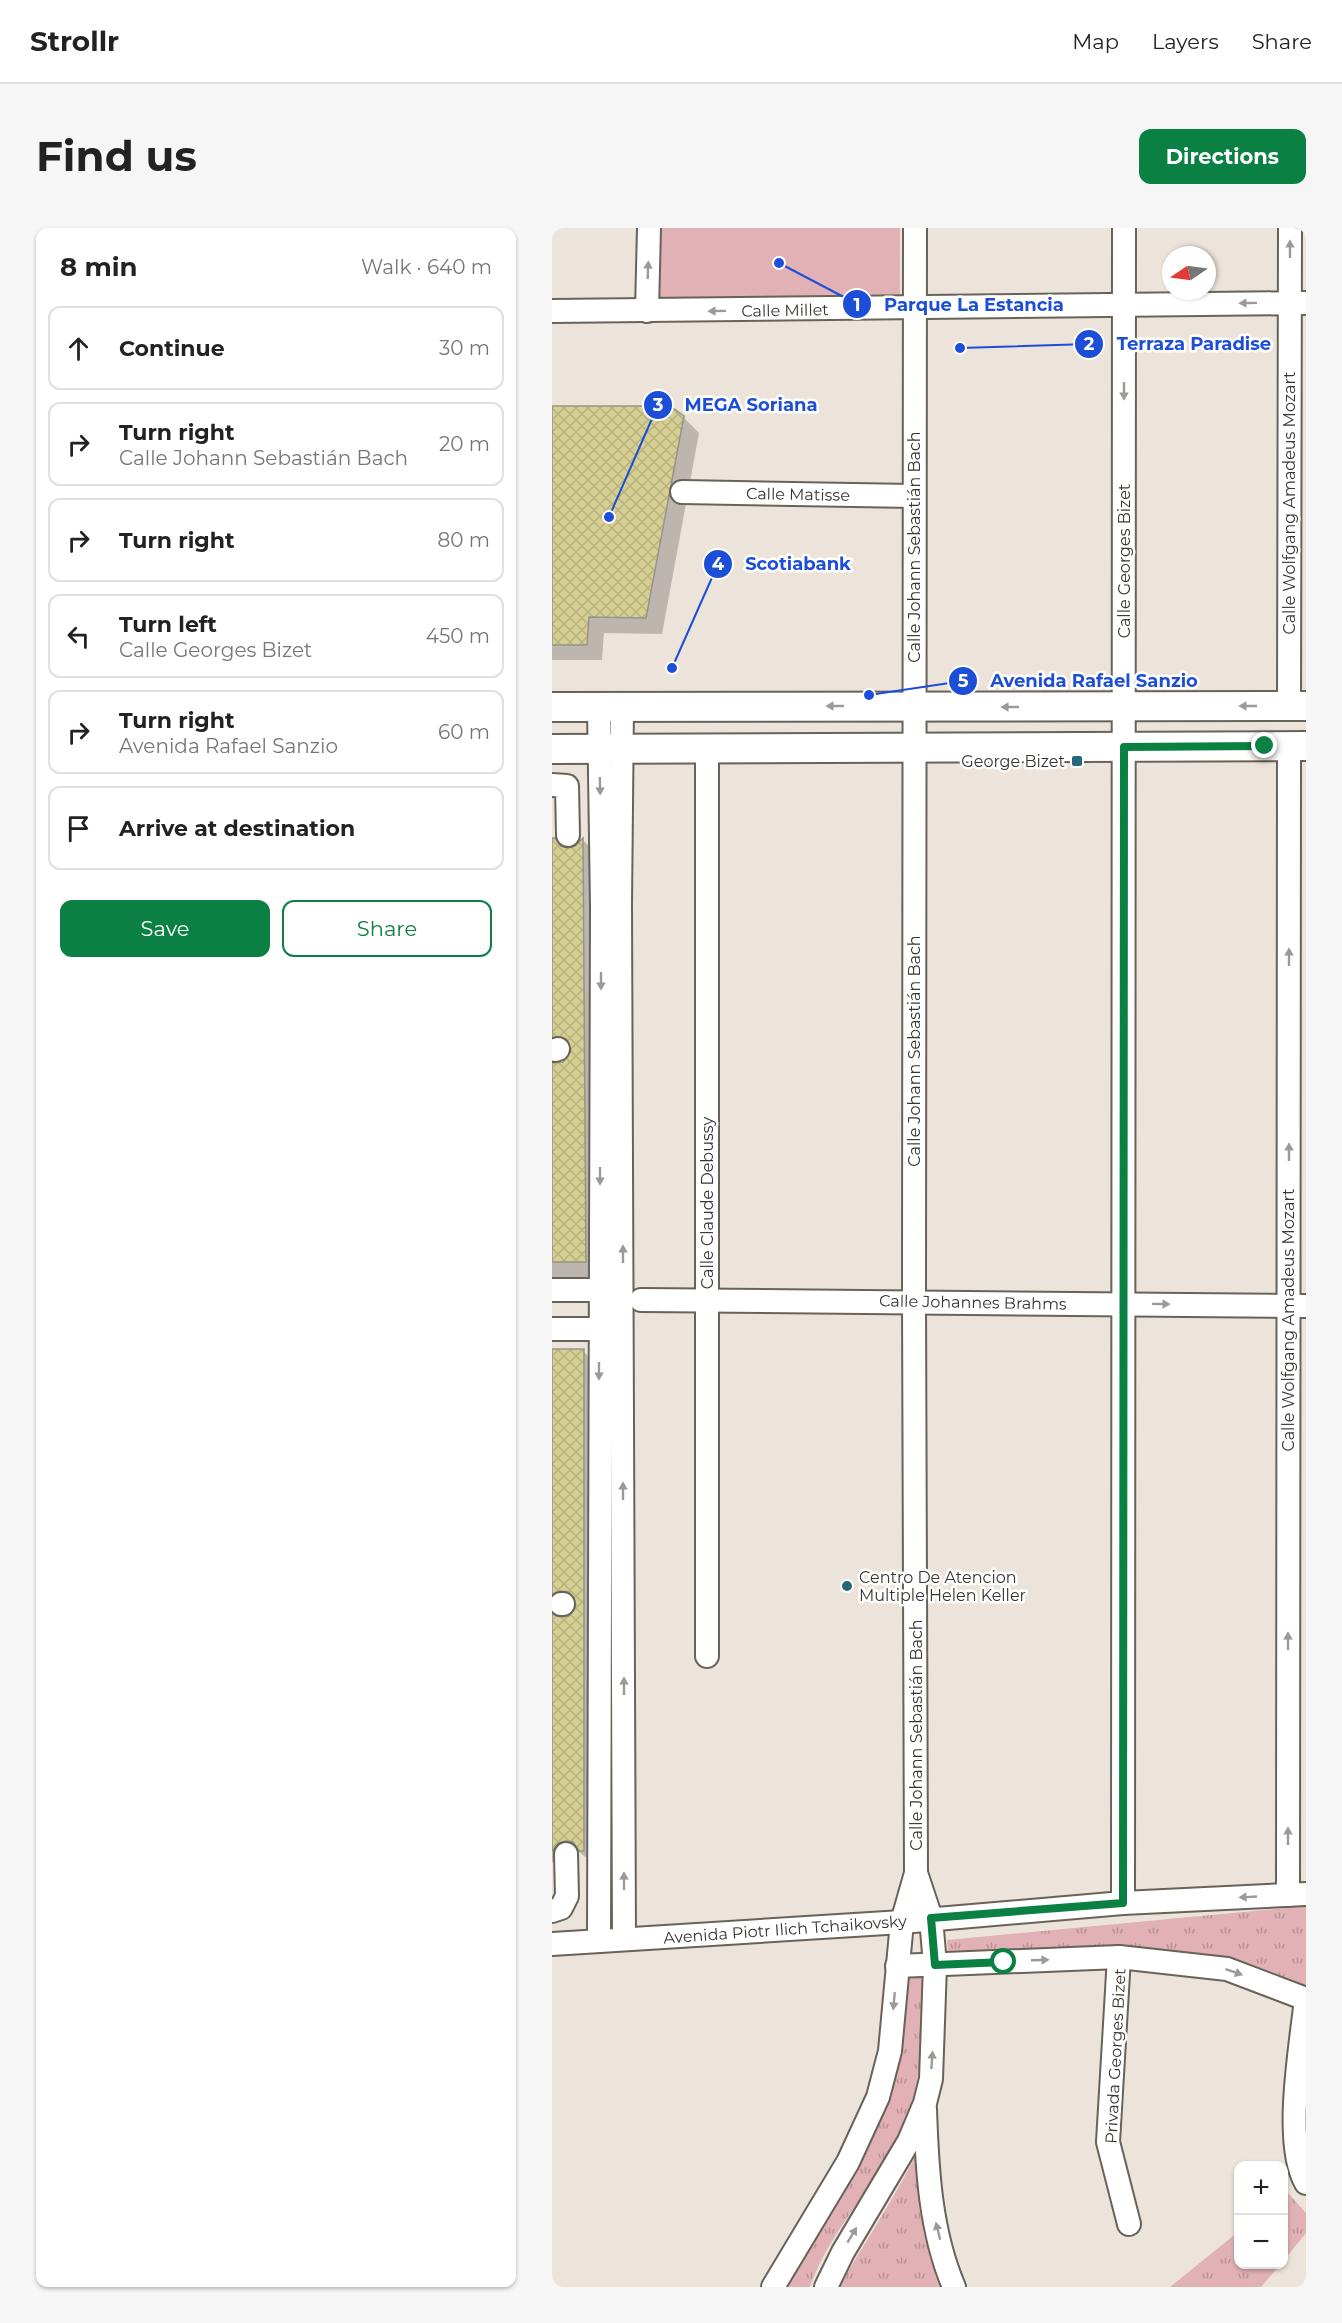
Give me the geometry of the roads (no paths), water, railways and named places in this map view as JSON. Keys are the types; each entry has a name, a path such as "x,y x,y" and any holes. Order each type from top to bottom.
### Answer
{"main road":[{"path":"552,707 1298,706"},
{"path":"552,749 1298,746"}],"street":[{"path":"646,311 649,228"},
{"name":"Calle Johann Sebastián Bach","path":"773,2287 848,2162 879,2097 890,2051 902,1922 916,1873 915,228"},
{"name":"Calle Georges Bizet","path":"1123,1903 1124,228"},
{"name":"Calle Wolfgang Amadeus Mozart","path":"1290,228 1298,303 1298,706"},
{"name":"Calle Millet","path":"552,311 915,309 1298,303"},
{"name":"Calle Matisse","path":"682,492 914,496"},
{"path":"599,1941 592,1738 602,953 611,861 611,707"},
{"name":"Calle Wolfgang Amadeus Mozart","path":"1297,1894 1298,746"},
{"name":"Calle Claude Debussy","path":"707,749 707,1656"},
{"path":"552,785 567,786 568,828"},
{"path":"602,953 632,1295 623,1329 624,1939"},
{"name":"Calle Johannes Brahms","path":"552,1290 599,1290 707,1301 1297,1306"},
{"path":"552,1329 623,1329"},
{"path":"592,1738 624,1738"},
{"path":"552,1911 561,1908 567,1896 561,1860"},
{"name":"Calle Johann Sebastián Bach","path":"826,2287 843,2252 909,2140 925,2103 933,2056 935,1965 931,1918 916,1873"},
{"name":"Avenida Piotr Ilich Tchaikovsky","path":"552,1944 902,1922 1123,1903 1297,1894"},
{"path":"897,1966 1119,1957 1227,1969 1306,1999 1295,2144 1301,2174 1306,2183"},
{"name":"Privada Georges Bizet","path":"1119,1957 1108,2142 1129,2224"},
{"path":"925,2103 928,2178 936,2227 954,2287"}],"place":[{"name":"Parque La Estancia","path":"779,263"},
{"name":"Terraza Paradise","path":"960,348"},
{"name":"MEGA Soriana","path":"609,517"},
{"name":"Scotiabank","path":"672,668"},
{"name":"Avenida Rafael Sanzio","path":"869,695"},
{"name":"George Bizet","path":"1077,761"},
{"name":"Centro De Atencion Multiple Helen Keller","path":"847,1586"}]}
